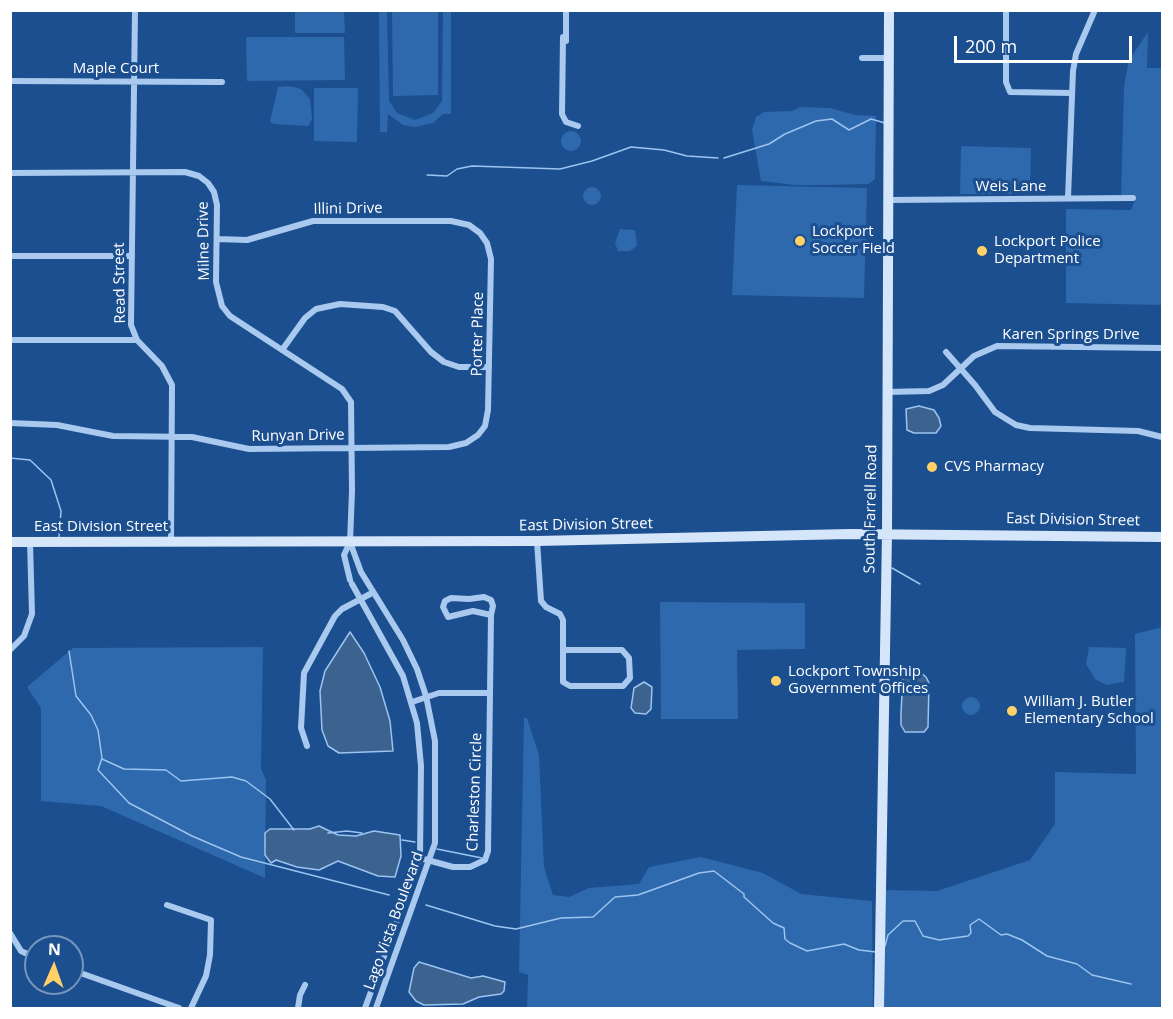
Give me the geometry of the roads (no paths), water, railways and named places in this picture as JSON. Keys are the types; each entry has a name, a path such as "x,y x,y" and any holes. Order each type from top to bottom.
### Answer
{"street":[{"name":"Read Street","path":"135,10 131,326 137,339 162,366 172,385 171,542"},
{"path":"566,10 562,114 566,122 578,126"},
{"name":"South Farrell Road","path":"879,1008 887,534 889,10"},
{"path":"1006,10 1006,82 1010,92 1071,93"},
{"path":"1068,198 1071,93 1076,54 1095,10"},
{"path":"862,58 889,58"},
{"name":"Maple Court","path":"10,81 222,82"},
{"name":"Milne Drive","path":"10,173 185,172 199,176 208,183 214,192 217,205 216,282 222,306 230,316 342,389 351,402 353,447 350,542"},
{"name":"Weis Lane","path":"888,200 1133,198"},
{"name":"Illini Drive","path":"217,239 260,238 313,221 451,221 468,225 480,233"},
{"name":"Porter Place","path":"478,435 485,426 488,410 489,367 490,259 487,243 480,233"},
{"path":"10,256 131,256"},
{"path":"282,350 305,318 316,309 340,304 382,307 395,311 431,352 444,362 459,367 489,367"},
{"path":"10,340 137,339"},
{"name":"Karen Springs Drive","path":"887,392 929,391 943,385 960,368 984,350 997,346 1162,348"},
{"path":"946,352 995,412 1016,425 1030,428 1138,430 1162,437"},
{"name":"Runyan Drive","path":"10,423 57,425 113,436 207,439 249,449 449,447 466,443 478,435"},
{"name":"East Division Street","path":"10,542 537,541 887,534 1162,537"},
{"path":"537,541 541,601 546,607 560,614 563,620 563,651 563,682 566,685 623,686 630,678 629,658 622,650 563,651"},
{"path":"10,650 24,636 32,614 30,542"},
{"name":"Lago Vista Boulevard","path":"350,542 372,592 403,640 426,696 435,741 435,834 430,861 376,1008"},
{"name":"Lago Vista Boulevard","path":"350,542 344,555 351,582 394,656 412,702 420,742 420,858 365,1008"},
{"path":"346,567 358,564"},
{"path":"307,746 301,728 304,673 335,616 372,592"},
{"path":"412,702 440,693 489,693 490,615 493,606 491,600 484,597 470,600 451,598 445,601 443,607 448,617 473,611 490,615"},
{"name":"Charleston Circle","path":"420,858 453,867 470,867 485,860 488,851 489,693"},
{"path":"167,905 211,920 211,946 206,976 191,1008"},
{"path":"10,933 24,952"},
{"path":"84,974 179,1008"},
{"path":"298,1008 300,995 305,985"}],"waterway":[{"path":"724,158 769,144 785,134 816,121 832,119 849,130 871,119 885,123"},
{"path":"427,175 447,176 457,169 472,166 560,169 592,161 631,147 664,150 687,156 718,158"},
{"path":"10,458 30,460 51,480 61,511 59,537"},
{"path":"892,568 920,584"},
{"path":"69,651 76,696 91,715 98,730 102,758 98,770 129,803 192,836 241,857 389,895"},
{"path":"102,759 124,769 166,770 181,781 232,777 246,781 270,799 294,830"},
{"path":"328,833 347,831 362,833"},
{"path":"402,840 415,842"},
{"path":"437,849 482,858"},
{"path":"426,905 495,926 516,929 561,918 593,917 615,897 638,895 699,873 714,871 744,894 744,897 773,923 784,928 785,939 790,943 807,951 844,944 859,950 876,952"},
{"path":"885,946 888,935 903,921 915,921 923,936 939,940 968,936 971,933 970,925 979,919 1001,935 1007,934 1022,940 1047,956 1077,964 1092,975 1131,984"}],"place":[{"name":"Lockport Soccer Field","path":"800,241"},
{"name":"Lockport Police Department","path":"982,251"},
{"name":"CVS Pharmacy","path":"932,467"},
{"name":"Lockport Township Government Offices","path":"776,681"},
{"name":"William J. Butler Elementary School","path":"1012,711"}]}
